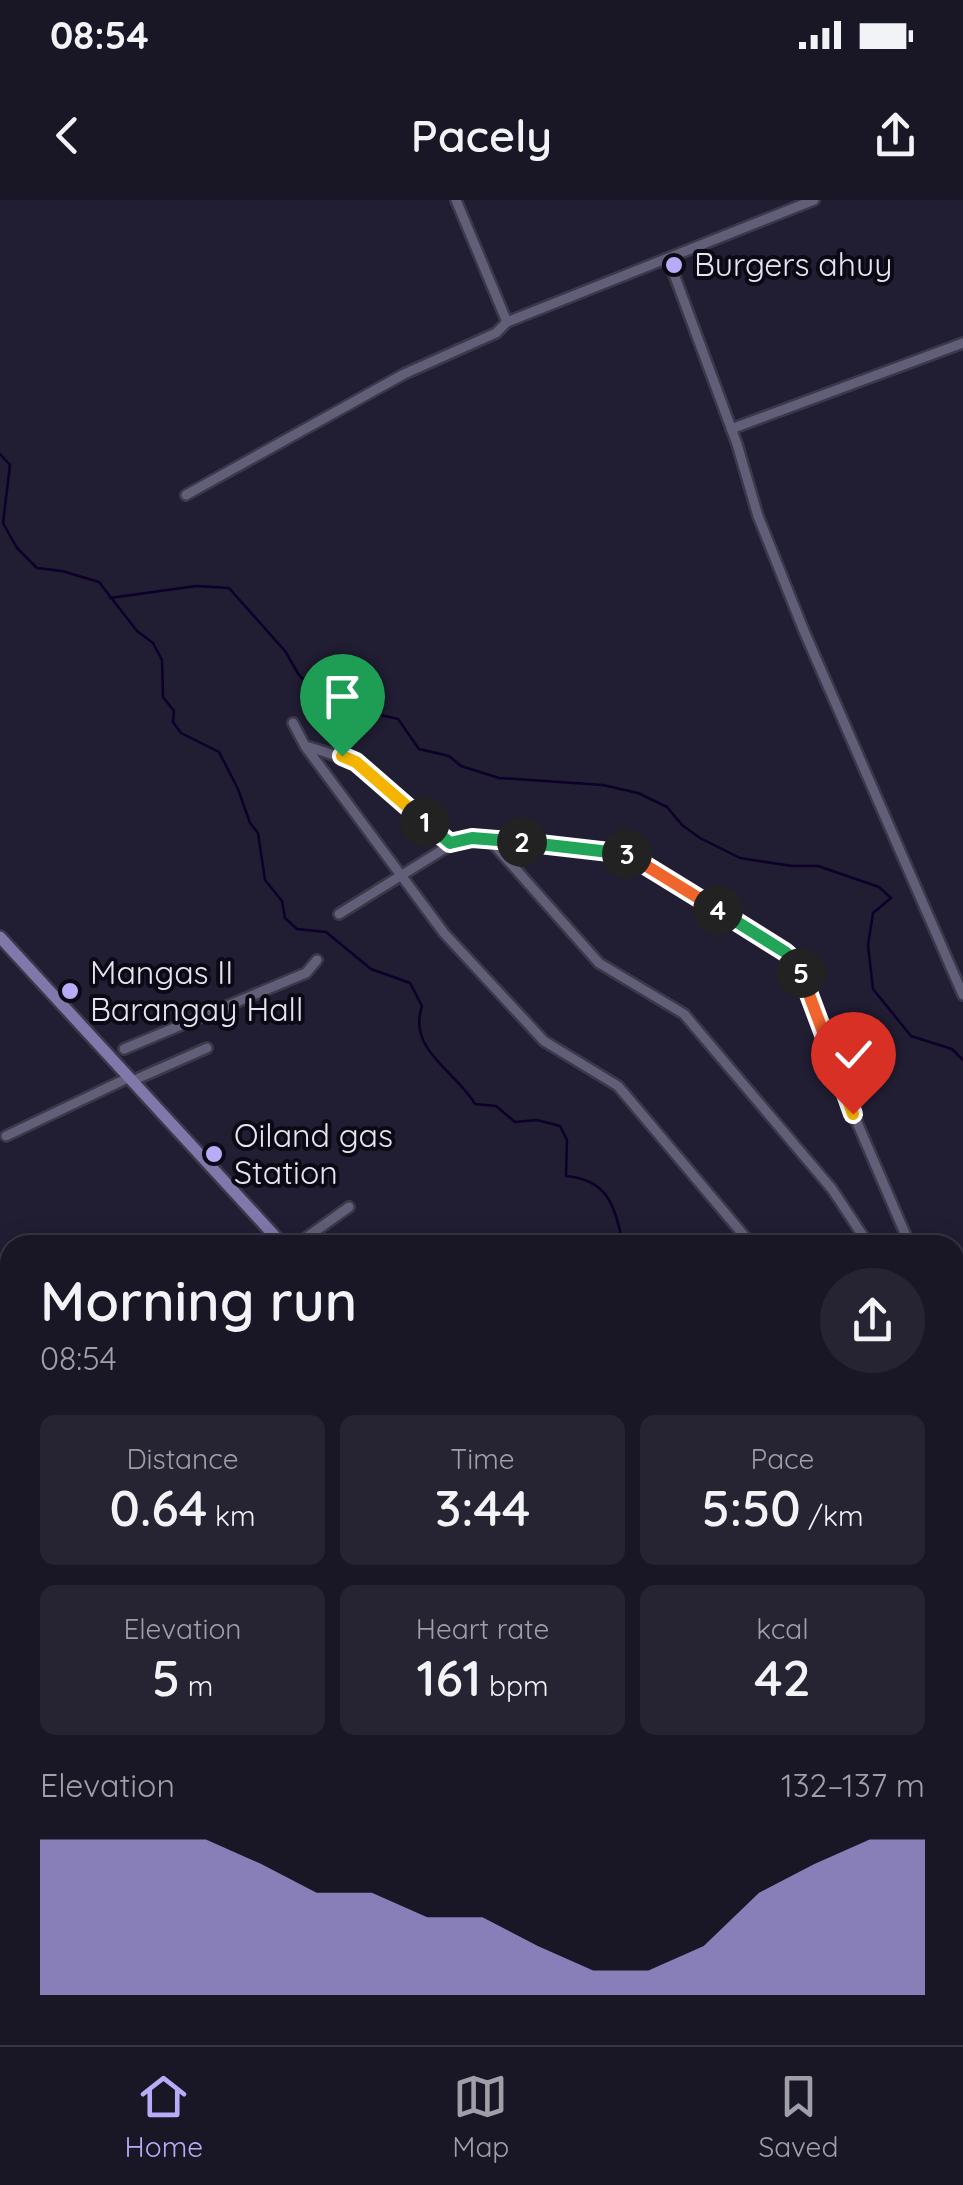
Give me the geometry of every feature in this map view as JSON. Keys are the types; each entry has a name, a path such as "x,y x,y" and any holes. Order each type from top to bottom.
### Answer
{"main road":[{"path":"0,938 118,1052 131,1079 274,1235"}],"street":[{"path":"456,200 507,322"},
{"path":"186,495 404,374 496,333 507,322 814,200"},
{"path":"668,258 731,429 758,516 963,996"},
{"path":"731,429 963,343"},
{"path":"293,723 444,933 535,1032 618,1086 744,1235"},
{"path":"306,746 356,762 450,843"},
{"path":"339,914 460,839 624,852 794,960 853,1114 906,1235"},
{"path":"489,839 584,950 684,1014 832,1189 862,1235"},
{"path":"118,1052 306,973 317,960"},
{"path":"6,1136 207,1048"},
{"path":"310,1235 349,1207"}],"waterway":[{"path":"0,454 10,465 3,523 17,548 37,568 99,582 137,631 153,643 162,660 163,697 174,711 173,722 181,733 219,752 258,833 265,880 282,901 285,918 297,929 326,932 371,969 410,983 422,1006 421,1035 436,1059 475,1104 496,1106 515,1122 537,1120 560,1126 567,1140 566,1176 601,1189 621,1235"},
{"path":"110,598 196,586 229,588 318,694 329,703 398,719 419,749 449,756 461,766 499,778 603,785 638,793 667,807 700,838 740,858 818,866 879,887 891,898 873,913 868,945 873,989 911,1036 952,1049 963,1060"}],"place":[{"name":"Burgers ahuy","path":"674,265"},
{"name":"Mangas II Barangay Hall","path":"70,991"},
{"name":"Oiland gas Station","path":"214,1154"}],"route":[{"path":"342,756 356,762 450,843 472,838 624,852 785,952 799,968 853,1114"}]}
